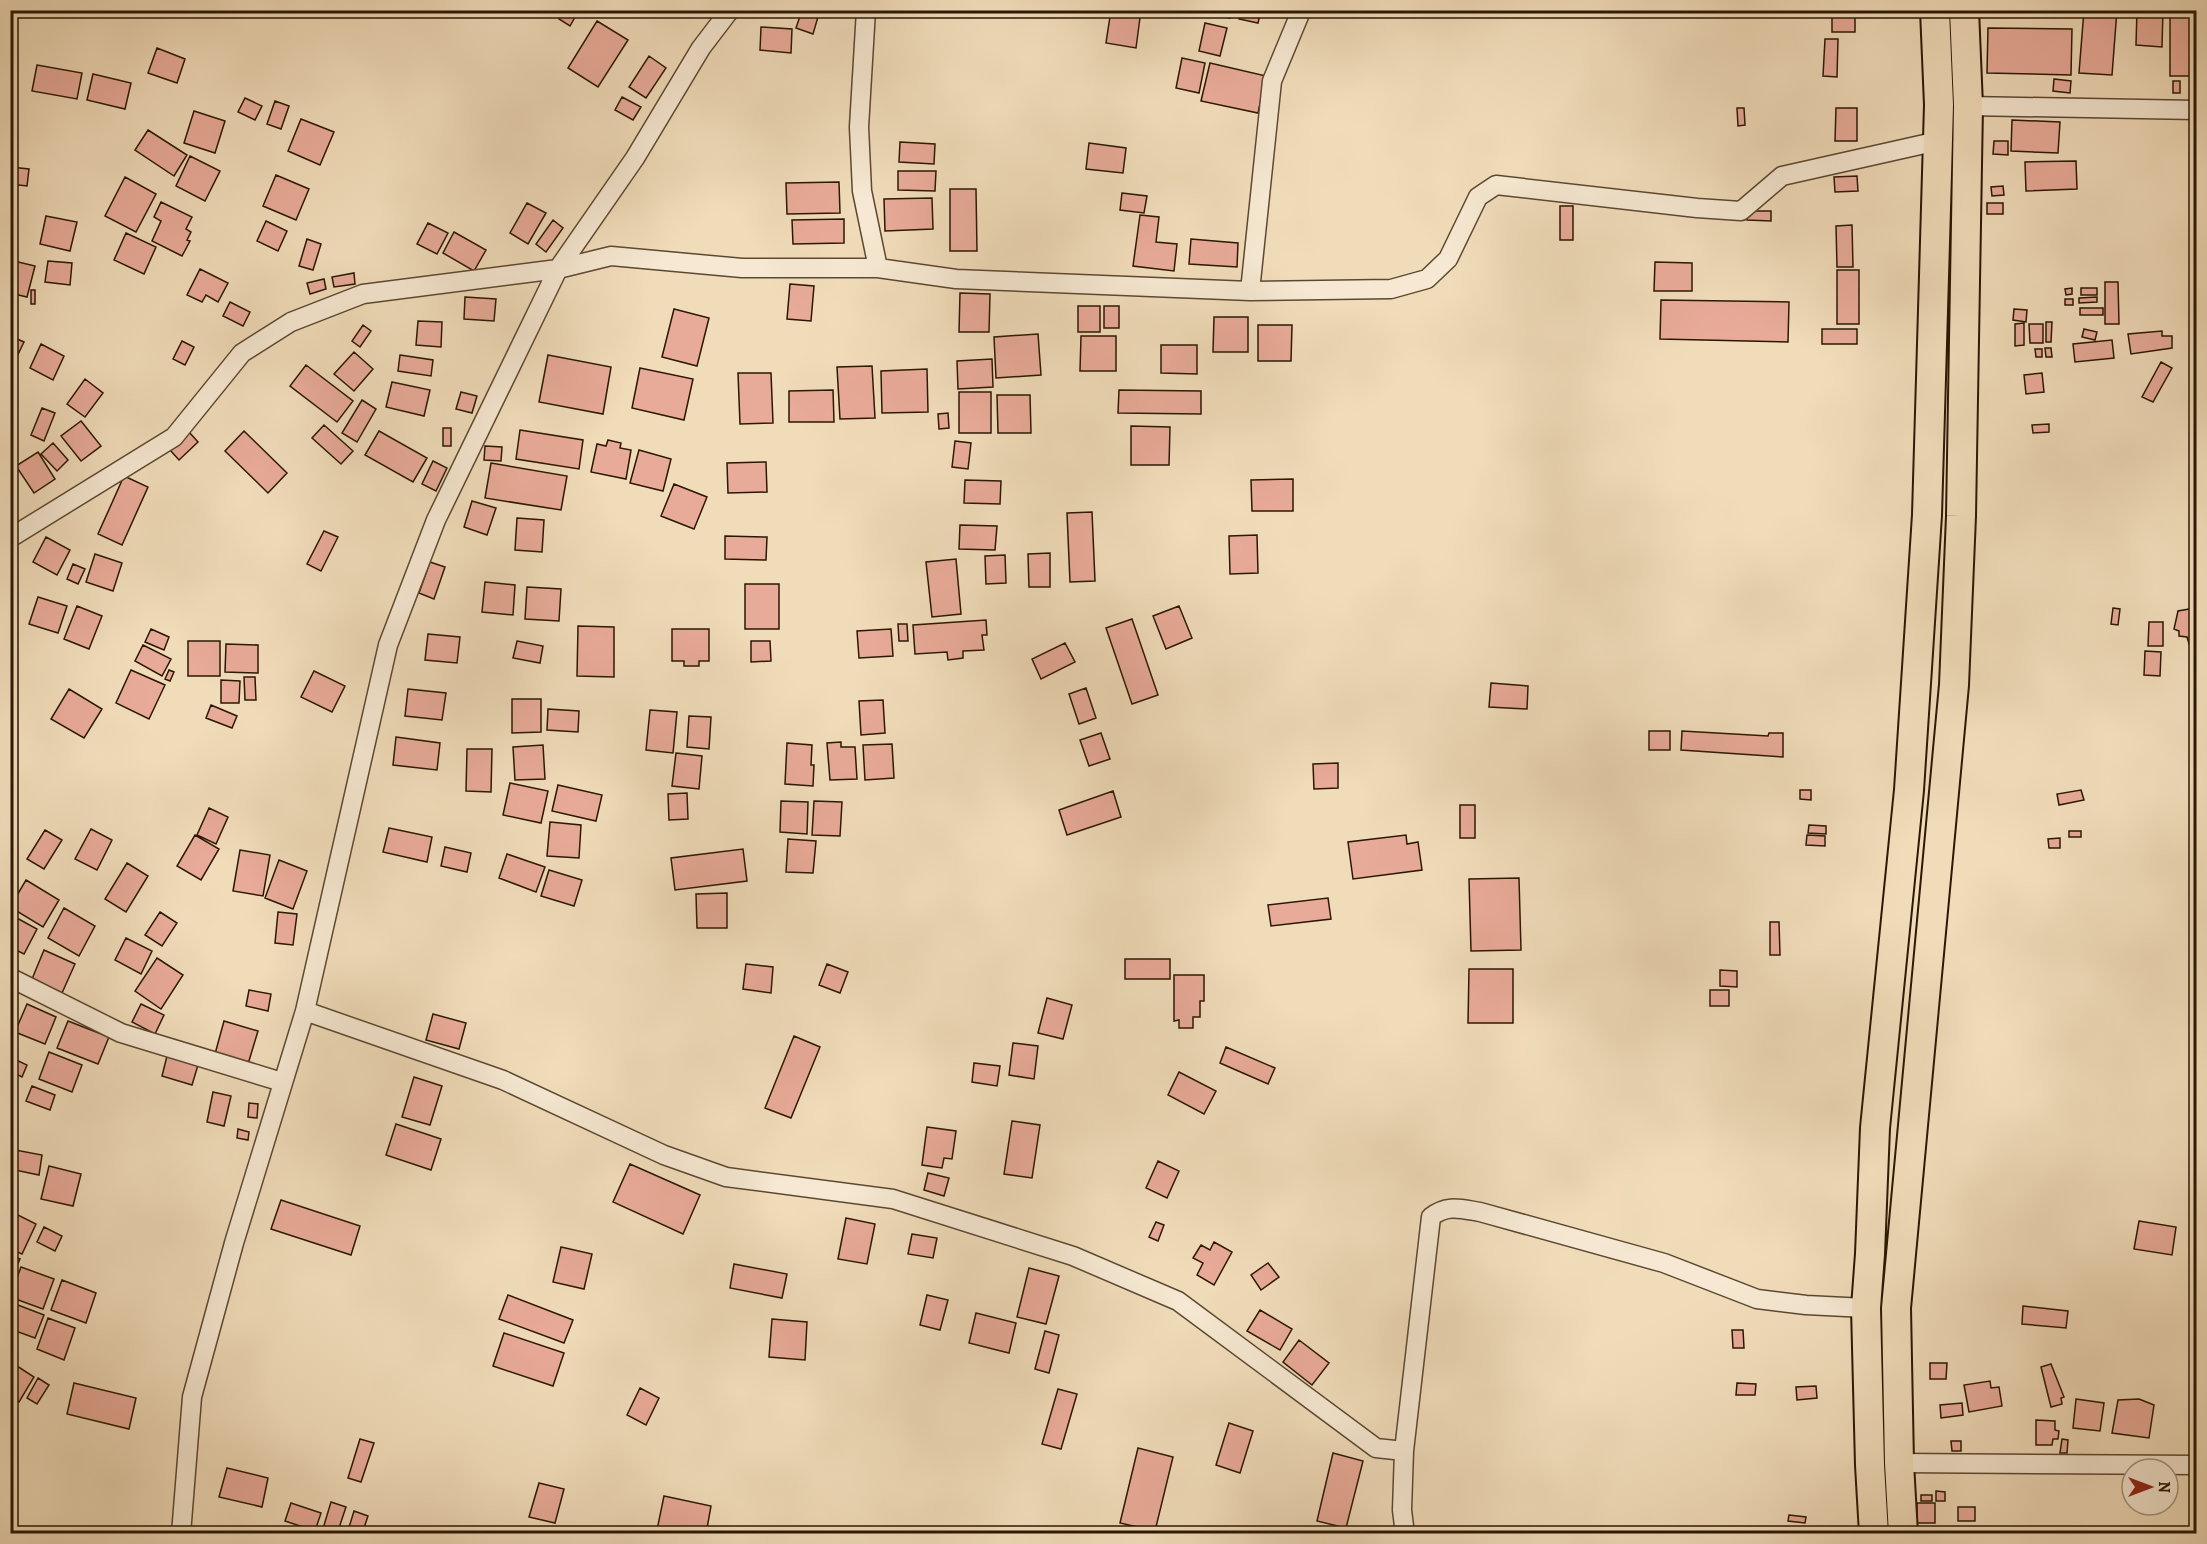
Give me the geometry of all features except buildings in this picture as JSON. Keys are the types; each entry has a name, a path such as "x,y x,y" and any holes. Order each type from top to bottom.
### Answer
{"main road":[{"path":"1874,1533 1866,1308 1875,1128 1909,790 1927,515 1939,105 1935,10"},
{"path":"1903,1533 1899,1463 1896,1308 1954,673 1961,504 1968,106 1964,10"}],"street":[{"path":"181,1533 192,1397 282,1082 305,1011 388,645 436,520 558,269 635,158 701,48 730,10"},
{"path":"866,10 860,138 862,191 878,268"},
{"path":"1250,291 1272,81 1299,16 1299,10"},
{"path":"1968,106 2196,110"},
{"path":"10,538 174,437 242,353 291,322 363,294 558,269 611,256 742,268 878,268 956,279 1250,291 1391,289 1427,279 1448,259 1478,196 1496,185 1741,211 1782,176 1938,141"},
{"path":"10,980 15,980 121,1033 282,1082"},
{"path":"305,1011 503,1080 664,1155 726,1177 893,1199 1073,1256 1178,1301 1376,1448 1404,1451"},
{"path":"1405,1533 1402,1510 1404,1451 1431,1217 1440,1210 1452,1207 1480,1212 1665,1263 1757,1299 1806,1305 1866,1308"},
{"path":"1899,1463 2196,1465"}]}
